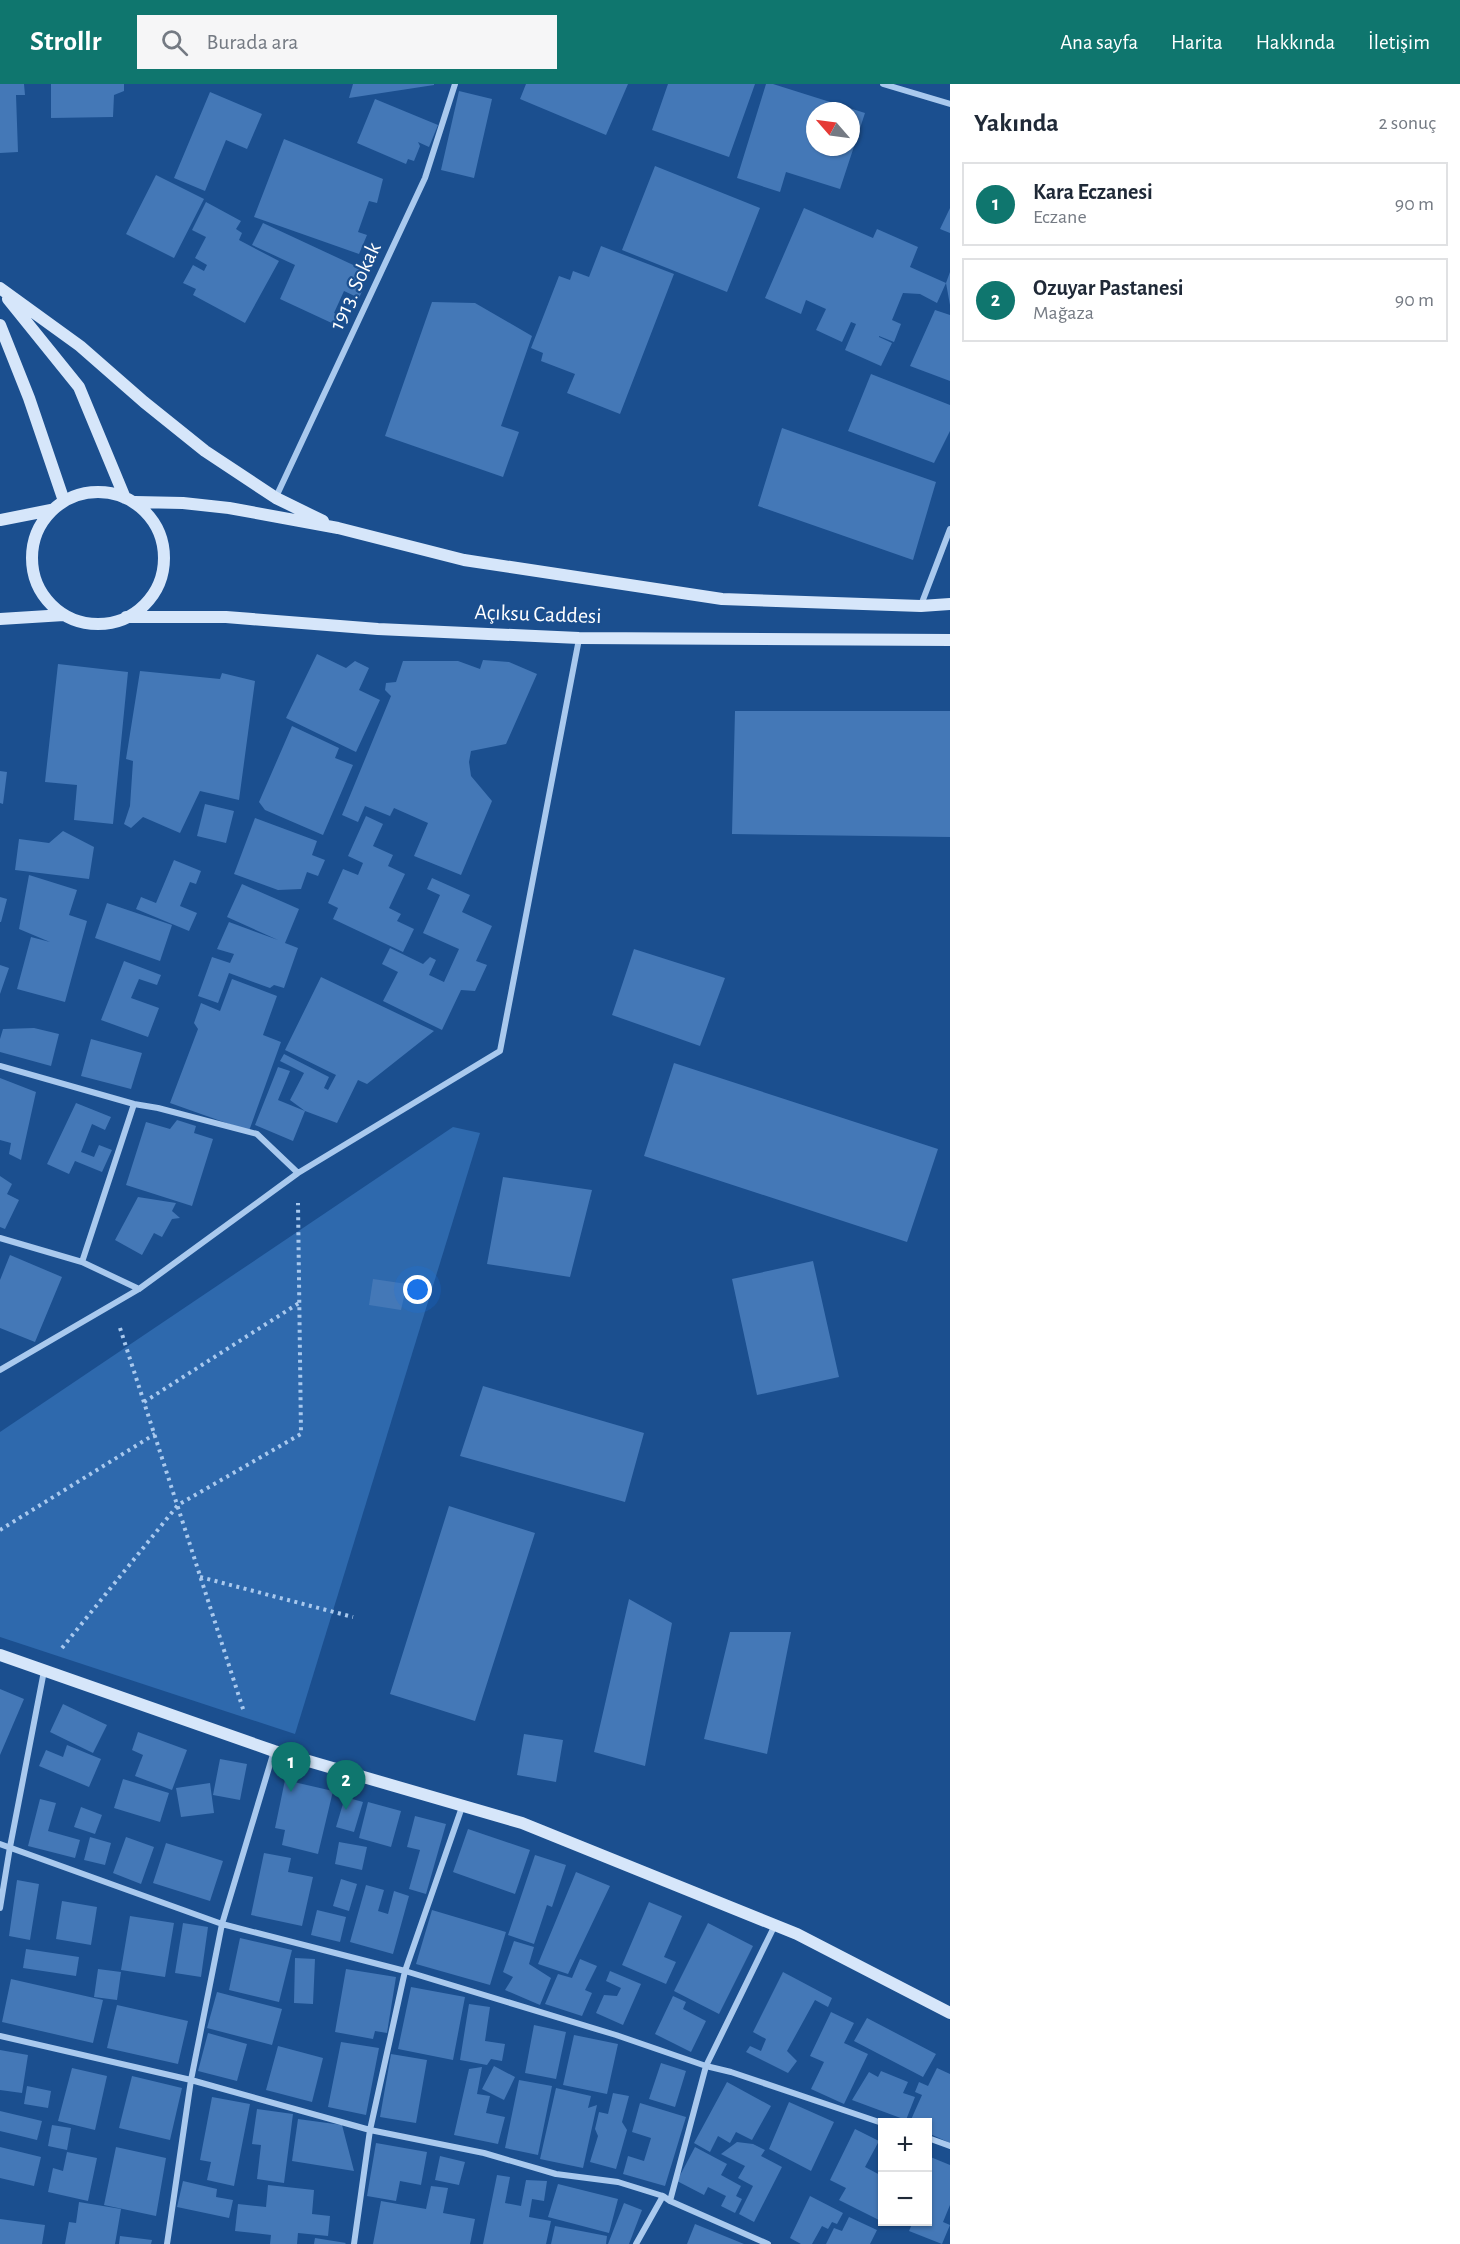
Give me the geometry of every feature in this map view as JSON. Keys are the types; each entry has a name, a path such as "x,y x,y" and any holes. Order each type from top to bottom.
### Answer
{"main road":[{"path":"0,289 80,346 205,451 276,498 338,528"},
{"path":"0,289 79,387 130,500"},
{"path":"0,325 29,398 64,501"},
{"path":"92,491 115,493 130,500 152,518 161,538 164,561 160,582 149,600 133,614 113,623 92,624 72,620 54,608 40,592 33,572 32,551 38,529 51,510 70,497 92,491"},
{"name":"Açıksu Caddesi","path":"130,500 229,508 338,528 464,560 722,599 921,606 950,604"},
{"path":"0,520 51,510"},
{"path":"0,619 64,615"},
{"name":"Açıksu Caddesi","path":"126,617 226,617 378,629 579,638 950,640"},
{"path":"0,1655 274,1751 522,1823 774,1927 797,1934 950,2013"}],"street":[{"name":"1913. Sokak","path":"276,498 425,178 455,84"},
{"path":"883,84 950,104"},
{"path":"921,606 950,529"},
{"path":"0,1370 139,1289 298,1173 500,1051 579,638"},
{"path":"0,1066 134,1104 158,1108 257,1134 298,1173"},
{"path":"82,1262 134,1104"},
{"path":"0,1238 82,1262 139,1289"},
{"path":"0,1908 9,1847 44,1670"},
{"path":"167,2244 191,2080 222,1924 274,1751"},
{"path":"354,2244 370,2130 405,1971 462,1807"},
{"path":"0,1844 222,1924 405,1971 616,2035 878,2122"},
{"path":"670,2201 706,2066 774,1927"},
{"path":"0,2036 191,2080 370,2130 484,2153 556,2174 618,2182 663,2196 768,2244"},
{"path":"932,2140 950,2146"},
{"path":"636,2244 663,2196"}],"path":[{"path":"44,1670 178,1505 301,1434 298,1173"},
{"path":"144,1402 299,1303"},
{"path":"113,1304 254,1744"},
{"path":"0,1530 155,1434"},
{"path":"200,1577 352,1617"}],"shaded area":[{"path":"453,1127 480,1133 295,1734 0,1637 0,1432"}],"building":[{"path":"0,84 24,84 25,95 16,95 18,152 0,153"},
{"path":"51,84 124,84 124,91 114,95 113,117 51,118"},
{"path":"353,84 434,84 434,85 349,98"},
{"path":"526,84 628,84 606,135 520,99"},
{"path":"668,84 755,84 729,157 652,130"},
{"path":"766,84 773,84 830,102 806,102 806,156 851,156 840,189 786,172 780,192 737,178"},
{"path":"459,91 492,99 474,178 441,170"},
{"path":"210,92 262,114 247,149 226,140 205,191 174,178"},
{"path":"375,99 438,125 429,147 418,142 420,146 414,161 408,159 406,164 357,143"},
{"path":"860,111 865,113 860,128"},
{"path":"284,139 383,179 377,203 369,201 358,232 367,235 359,254 254,217"},
{"path":"655,166 760,208 727,292 622,250"},
{"path":"156,175 204,199 174,258 126,234"},
{"path":"206,202 241,221 236,229 242,233 239,240 279,261 245,323 193,295 196,289 183,283 193,265 204,271 207,265 195,258 206,237 192,230"},
{"path":"804,208 873,238 877,229 918,247 910,267 946,283 937,303 920,294 903,293 892,320 901,324 894,342 879,336 892,343 881,366 845,350 856,324 851,322 842,342 816,330 826,309 806,300 801,314 765,298"},
{"path":"950,208 950,233 940,229"},
{"path":"263,223 364,270 358,284 364,287 359,298 344,291 334,313 340,316 336,325 280,299 295,265 252,245"},
{"path":"601,246 674,274 620,414 567,393 575,374 541,361 543,353 531,348 559,276 570,280 573,271 589,277"},
{"path":"950,272 950,305 946,283"},
{"path":"432,302 475,303 532,336 501,426 519,432 503,477 385,436"},
{"path":"935,310 950,315 950,381 910,366"},
{"path":"871,374 950,405 950,431 934,463 848,431"},
{"path":"782,428 936,482 913,560 758,506"},
{"path":"317,654 346,668 355,661 369,668 359,690 380,700 356,752 286,718"},
{"path":"483,660 509,662 537,674 506,744 471,751 469,762 471,776 492,801 461,875 414,856 428,823 394,808 390,816 365,806 358,822 342,815 391,696 385,690 386,683 396,682 403,661 458,661 480,669"},
{"path":"58,664 128,672 113,824 74,820 77,785 45,782"},
{"path":"140,671 220,679 222,673 255,681 239,800 200,791 180,833 143,817 131,828 124,824 130,806 133,761 126,759"},
{"path":"735,711 950,711 950,837 732,834"},
{"path":"292,726 339,748 335,758 353,765 323,835 265,810 259,802"},
{"path":"0,771 7,772 3,804 0,803"},
{"path":"205,804 234,811 226,843 197,836"},
{"path":"366,816 383,824 373,846 393,855 388,866 405,874 389,908 401,914 397,921 414,929 403,952 333,919 338,908 328,903 343,869 358,875 363,863 348,856"},
{"path":"255,818 317,841 312,855 325,860 318,876 307,872 301,889 278,890 234,874"},
{"path":"63,831 94,847 89,879 15,870 19,839 49,843"},
{"path":"174,860 201,871 196,884 190,882 180,906 197,913 189,931 136,909 141,897 156,903"},
{"path":"29,875 77,890 69,915 87,921 65,1002 17,989 31,937 50,942 19,929"},
{"path":"432,878 470,895 462,912 492,926 476,961 487,965 475,991 461,990 442,1030 383,1001 398,972 382,964 390,948 423,964 430,957 436,960 429,975 444,982 459,949 423,933 440,895 427,889"},
{"path":"242,884 299,909 285,943 298,948 284,988 274,985 270,988 229,973 218,1003 198,996 212,957 230,963 234,954 217,949 229,922 278,940 227,917"},
{"path":"0,897 7,899 1,922 0,922"},
{"path":"107,903 172,925 160,961 95,938"},
{"path":"634,949 725,978 700,1046 612,1015"},
{"path":"124,961 161,975 157,985 139,979 131,998 159,1008 148,1037 101,1020"},
{"path":"0,965 9,968 0,994"},
{"path":"321,977 434,1031 367,1084 358,1080 337,1123 305,1111 290,1100 304,1073 280,1061 284,1054 329,1077 324,1088 328,1090 336,1075 285,1050"},
{"path":"232,979 277,996 263,1035 281,1042 249,1131 170,1103 198,1029 194,1023 201,1003 220,1011"},
{"path":"34,1028 59,1034 51,1066 0,1052 3,1029"},
{"path":"91,1039 142,1053 131,1089 81,1076"},
{"path":"674,1063 938,1149 907,1242 644,1156"},
{"path":"278,1067 290,1071 278,1100 305,1111 293,1141 255,1125"},
{"path":"0,1078 36,1092 21,1160 9,1154 11,1143 0,1140"},
{"path":"76,1103 111,1117 105,1130 92,1124 81,1152 94,1157 99,1145 112,1150 102,1172 75,1161 69,1174 47,1164"},
{"path":"177,1120 196,1126 194,1133 213,1139 192,1206 126,1185 146,1122 170,1129"},
{"path":"0,1176 12,1184 7,1194 19,1200 5,1229 0,1227"},
{"path":"503,1177 592,1190 570,1277 487,1264"},
{"path":"138,1197 176,1203 172,1211 180,1218 172,1219 162,1237 154,1233 142,1255 115,1240"},
{"path":"10,1255 62,1277 35,1342 0,1328 0,1280"},
{"path":"813,1261 839,1377 757,1395 732,1279"},
{"path":"373,1279 407,1284 401,1310 369,1305"},
{"path":"483,1386 644,1433 625,1502 460,1456"},
{"path":"449,1506 535,1533 475,1721 390,1694"},
{"path":"629,1599 672,1623 645,1766 594,1752"},
{"path":"730,1632 791,1632 767,1754 704,1739"},
{"path":"0,1689 24,1699 0,1755"},
{"path":"63,1704 107,1725 93,1753 50,1732"},
{"path":"138,1732 187,1750 172,1790 135,1776 143,1755 132,1750"},
{"path":"524,1734 563,1740 556,1782 517,1775"},
{"path":"67,1745 101,1759 89,1787 39,1766 46,1750 63,1757"},
{"path":"220,1759 247,1764 240,1800 213,1795"},
{"path":"123,1779 169,1793 160,1822 114,1808"},
{"path":"285,1780 333,1791 318,1854 282,1845 285,1830 275,1828"},
{"path":"210,1783 214,1813 181,1817 176,1788"},
{"path":"345,1797 363,1802 354,1832 336,1827"},
{"path":"40,1799 56,1803 48,1831 80,1840 75,1858 28,1846"},
{"path":"368,1802 401,1811 391,1847 359,1838"},
{"path":"81,1807 102,1815 95,1834 74,1827"},
{"path":"415,1816 446,1824 426,1894 409,1889 420,1850 407,1847"},
{"path":"468,1829 530,1850 515,1894 453,1872"},
{"path":"90,1837 111,1843 105,1865 84,1860"},
{"path":"126,1837 154,1847 141,1884 113,1873"},
{"path":"339,1842 367,1847 362,1870 335,1864"},
{"path":"166,1843 223,1861 210,1901 153,1883"},
{"path":"264,1853 291,1858 288,1872 313,1877 302,1926 251,1915"},
{"path":"535,1855 566,1865 552,1907 547,1905 534,1944 508,1935"},
{"path":"576,1872 610,1886 568,1974 538,1964"},
{"path":"341,1879 357,1884 349,1911 333,1906"},
{"path":"17,1880 39,1884 30,1940 9,1936"},
{"path":"366,1885 384,1890 378,1911 388,1914 394,1891 409,1896 393,1954 350,1942"},
{"path":"62,1901 97,1907 91,1945 56,1939"},
{"path":"649,1902 682,1916 664,1957 676,1962 666,1984 622,1965"},
{"path":"317,1910 346,1917 340,1942 311,1935"},
{"path":"432,1910 506,1932 490,1985 416,1964"},
{"path":"130,1916 174,1923 165,1977 121,1970"},
{"path":"183,1923 208,1927 201,1977 175,1973"},
{"path":"708,1923 753,1946 719,2014 674,1991"},
{"path":"240,1938 292,1950 279,2002 229,1990"},
{"path":"514,1941 534,1947 529,1964 551,1978 540,2005 505,1990 513,1977 503,1972"},
{"path":"26,1949 79,1957 76,1976 23,1968"},
{"path":"295,1958 315,1959 313,2004 294,2003"},
{"path":"580,1959 597,1966 585,1990 592,1993 582,2016 545,2004 558,1974 572,1978"},
{"path":"98,1969 121,1972 117,2000 94,1997"},
{"path":"346,1969 396,1977 387,2033 375,2031 373,2039 335,2032"},
{"path":"610,1971 641,1984 623,2025 596,2013 604,1995 617,1996 621,1988 606,1981"},
{"path":"783,1972 832,1998 828,2007 815,2000 787,2051 797,2061 788,2073 746,2052 750,2046 761,2051 766,2039 753,2032"},
{"path":"11,1979 103,2000 93,2043 2,2022"},
{"path":"411,1987 465,1997 453,2060 398,2049"},
{"path":"217,1992 282,2009 272,2045 207,2028"},
{"path":"673,1996 686,2002 683,2009 706,2021 691,2052 655,2034"},
{"path":"469,2004 490,2007 485,2041 505,2044 502,2061 491,2059 487,2065 460,2060"},
{"path":"117,2005 188,2021 178,2064 107,2048"},
{"path":"831,2012 854,2023 844,2043 868,2054 844,2104 811,2089 824,2062 810,2056"},
{"path":"867,2018 936,2054 923,2077 854,2041"},
{"path":"534,2025 566,2032 556,2079 525,2073"},
{"path":"208,2033 247,2044 237,2081 198,2071"},
{"path":"574,2035 618,2044 607,2094 563,2085"},
{"path":"341,2042 379,2048 366,2115 328,2107"},
{"path":"278,2046 323,2058 312,2102 266,2090"},
{"path":"0,2050 28,2055 22,2093 0,2090"},
{"path":"391,2054 427,2060 416,2123 380,2117"},
{"path":"661,2063 686,2071 675,2107 649,2099"},
{"path":"494,2066 515,2077 504,2100 482,2089"},
{"path":"482,2067 477,2094 490,2096 486,2113 505,2117 498,2144 454,2135 469,2069"},
{"path":"72,2068 107,2076 95,2130 58,2121"},
{"path":"937,2068 950,2074 950,2143 932,2135 932,2118 912,2118 922,2095 915,2092 919,2082 928,2086"},
{"path":"881,2071 908,2082 903,2093 915,2097 907,2118 901,2118 852,2100 869,2072 878,2077"},
{"path":"132,2076 182,2088 170,2140 119,2128"},
{"path":"519,2080 552,2086 538,2155 505,2148"},
{"path":"727,2082 771,2106 752,2140 736,2132 730,2143 718,2136 710,2152 694,2143"},
{"path":"27,2086 51,2091 48,2108 24,2104"},
{"path":"556,2088 591,2096 588,2108 597,2105 583,2168 540,2159"},
{"path":"613,2093 629,2096 622,2122 627,2130 616,2169 590,2162 598,2136 595,2129 599,2112 608,2114"},
{"path":"212,2097 250,2104 234,2186 207,2180 211,2162 200,2160"},
{"path":"789,2102 834,2122 811,2171 769,2149"},
{"path":"640,2103 686,2117 665,2186 623,2174 628,2156 644,2161 651,2138 632,2132"},
{"path":"257,2109 293,2114 284,2183 257,2179 261,2145 252,2144"},
{"path":"0,2111 42,2121 37,2140 0,2131"},
{"path":"298,2119 342,2125 354,2171 292,2161"},
{"path":"52,2125 71,2128 67,2150 48,2146"},
{"path":"855,2129 878,2140 865,2167 878,2174 878,2220 839,2200 846,2188 830,2180"},
{"path":"737,2142 753,2144 765,2150 761,2156 782,2167 754,2222 739,2214 753,2186 738,2178 745,2166 721,2154"},
{"path":"376,2143 427,2152 421,2185 400,2181 396,2201 367,2196"},
{"path":"0,2147 41,2157 34,2186 0,2178"},
{"path":"116,2147 166,2158 156,2216 104,2205"},
{"path":"695,2147 727,2164 721,2175 741,2186 736,2196 742,2199 735,2213 721,2206 726,2196 708,2187 704,2195 677,2181"},
{"path":"67,2152 97,2158 88,2201 48,2192 53,2168 63,2171"},
{"path":"440,2156 465,2162 459,2185 435,2180"},
{"path":"932,2158 950,2165 950,2205 943,2222 950,2225 942,2244 909,2231 911,2226 932,2226"},
{"path":"497,2175 510,2177 505,2203 521,2206 526,2180 547,2181 544,2201 532,2199 529,2217 551,2221 546,2244 483,2244"},
{"path":"183,2181 217,2189 216,2197 233,2200 229,2218 177,2207"},
{"path":"558,2184 618,2199 609,2233 548,2217"},
{"path":"268,2185 314,2190 312,2214 330,2216 328,2236 298,2233 297,2244 270,2244 271,2235 235,2231 238,2204 266,2207"},
{"path":"431,2186 448,2188 443,2213 475,2219 470,2244 373,2244 381,2201 426,2209"},
{"path":"810,2196 843,2213 837,2224 832,2222 828,2229 822,2226 812,2244 801,2244 790,2238"},
{"path":"79,2202 121,2209 115,2244 65,2244 69,2222 76,2223"},
{"path":"624,2203 642,2210 629,2244 608,2244"},
{"path":"849,2217 877,2230 870,2244 826,2244 834,2228 842,2231"},
{"path":"0,2219 45,2225 42,2244 0,2244"},
{"path":"695,2224 744,2244 687,2244"},
{"path":"555,2226 607,2236 606,2244 551,2244"},
{"path":"120,2236 152,2240 151,2244 119,2244"},
{"path":"315,2238 346,2243 314,2244"}],"place":[{"name":"Kara Eczanesi","path":"291,1792"},
{"name":"Ozuyar Pastanesi","path":"346,1810"}]}
